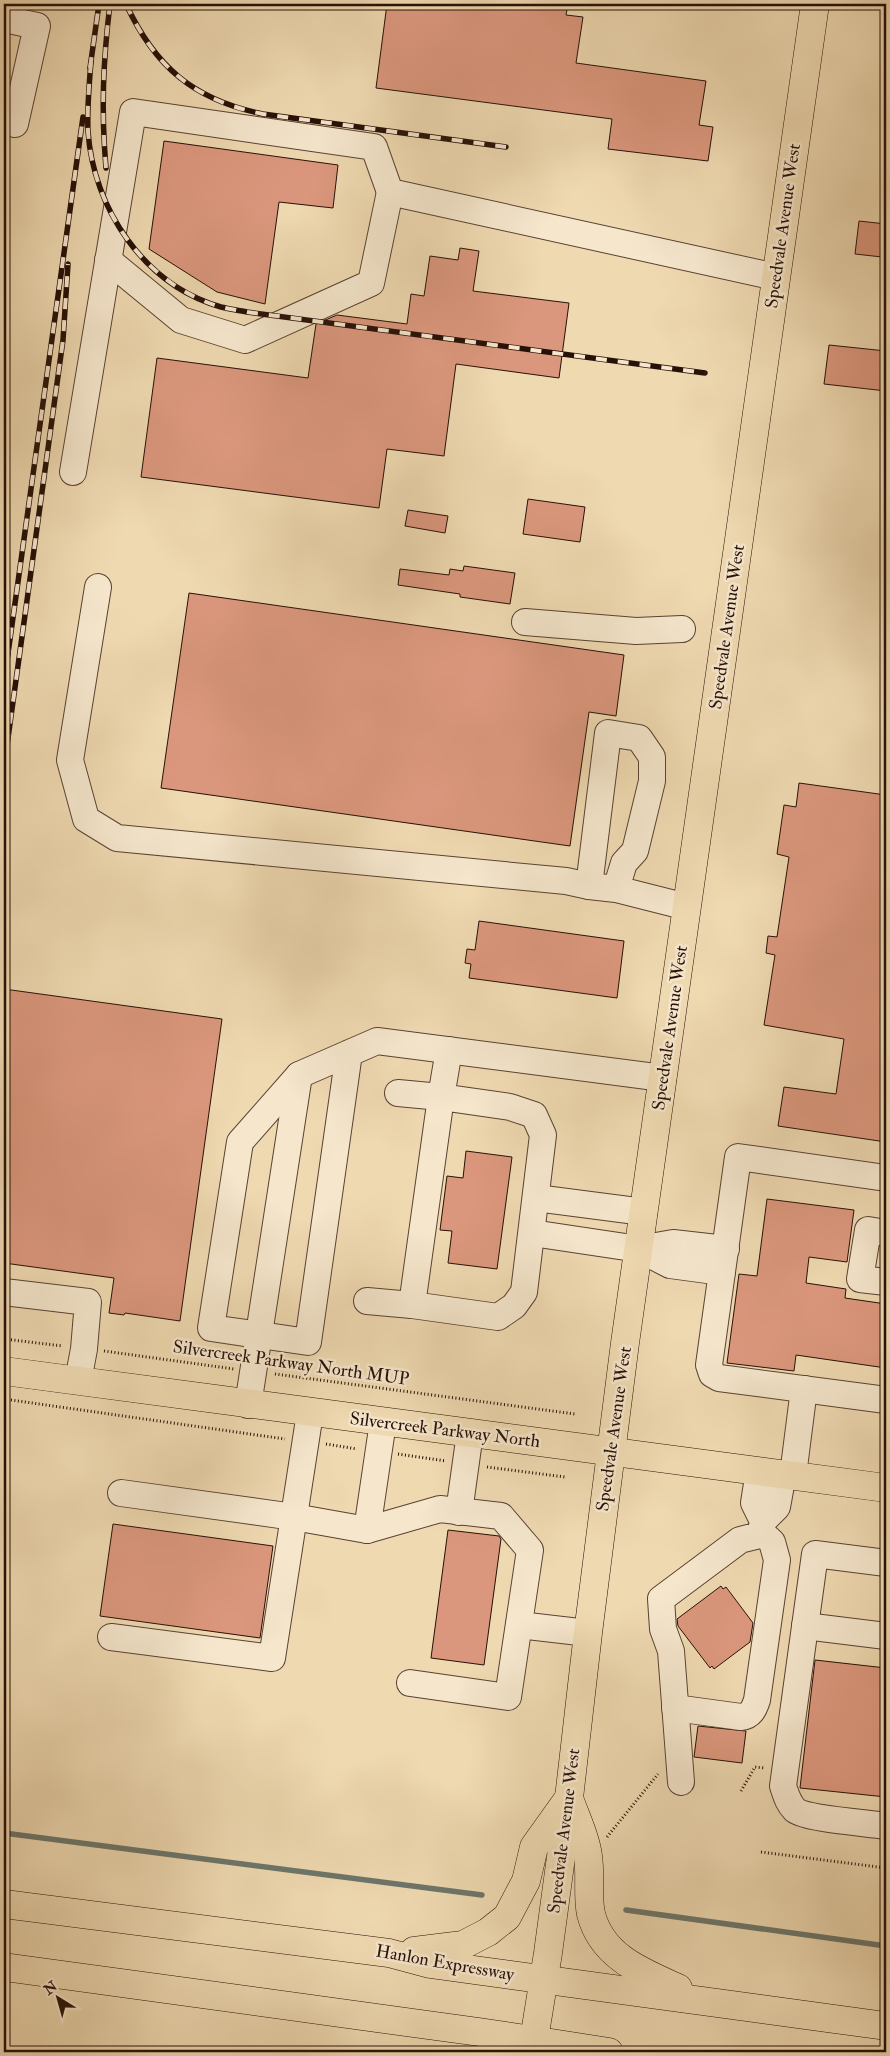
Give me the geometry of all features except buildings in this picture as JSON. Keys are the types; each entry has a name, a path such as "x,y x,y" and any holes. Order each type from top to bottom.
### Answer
{"main road":[{"name":"Speedvale Avenue West","path":"533,2046 569,1798 611,1450 638,1249 815,4"},
{"name":"Silvercreek Parkway North","path":"4,1371 310,1413 611,1450 886,1488"},
{"path":"389,1953 463,1945 488,1932 507,1917 526,1881 534,1847 569,1798"},
{"path":"569,1798 588,1854 592,1914 600,1934 613,1952 630,1966 704,2000"},
{"name":"Hanlon Expressway","path":"4,1904 389,1953 430,1964 886,2026"},
{"path":"4,1967 533,2046 609,2052"}],"lane":[{"path":"4,19 37,26 15,124"},
{"path":"74,472 108,260 133,112 374,147 390,192 371,283 245,340 181,320 108,260"},
{"path":"390,192 776,277"},
{"path":"98,587 70,760 86,819 117,838 566,881 616,889 687,907"},
{"path":"525,622 636,631 682,629"},
{"path":"589,886 608,732 639,738 652,757 652,781 635,851 624,863 616,889"},
{"path":"349,1053 308,1342 211,1328 240,1142 299,1075 349,1053 377,1041 663,1078"},
{"path":"412,1305 448,1050"},
{"path":"248,1404 299,1075"},
{"path":"367,1301 498,1317 514,1306 524,1292 543,1135 534,1115 510,1107 398,1093"},
{"path":"886,1178 738,1157 709,1365 712,1374 719,1378 886,1400"},
{"path":"536,1198 644,1212"},
{"path":"886,1233 868,1230 860,1279 886,1282"},
{"path":"532,1233 638,1249 673,1243 724,1261"},
{"path":"4,1292 88,1302 84,1349 78,1381"},
{"path":"675,1708 741,1717 747,1716 754,1709 757,1700 778,1560 772,1542 762,1527 754,1503 778,1473 804,1390"},
{"path":"111,1637 272,1658 310,1413"},
{"path":"367,1530 383,1422"},
{"path":"459,1512 470,1433"},
{"path":"121,1493 294,1517 367,1530 440,1509 501,1516 530,1550 508,1697 410,1683"},
{"path":"680,1776 671,1651 663,1629 661,1599 740,1540 762,1527"},
{"path":"886,1563 815,1554 783,1786 787,1800 796,1811 810,1816 886,1826"},
{"path":"519,1625 588,1633"},
{"path":"805,1626 886,1636"}],"path":[{"name":"Silvercreek Parkway North MUP","path":"4,1339 575,1414"},
{"path":"741,1791 755,1767 785,1770"},
{"path":"604,1845 607,1836 656,1775 664,1770 680,1776"},
{"path":"761,1852 886,1868"}],"waterway":[{"path":"4,1833 482,1895"},
{"path":"626,1910 886,1946"}],"railway":[{"path":"90,68 99,4"},
{"path":"106,168 104,86 110,4"},
{"path":"126,4 137,26 164,63 197,90 238,108 263,114 506,147"},
{"path":"91,62 88,131 92,160 100,188 112,215 128,240 146,262 168,281 193,296 221,307 247,312 705,373"},
{"path":"4,682 83,117"},
{"path":"4,767 63,340 68,264"}]}
